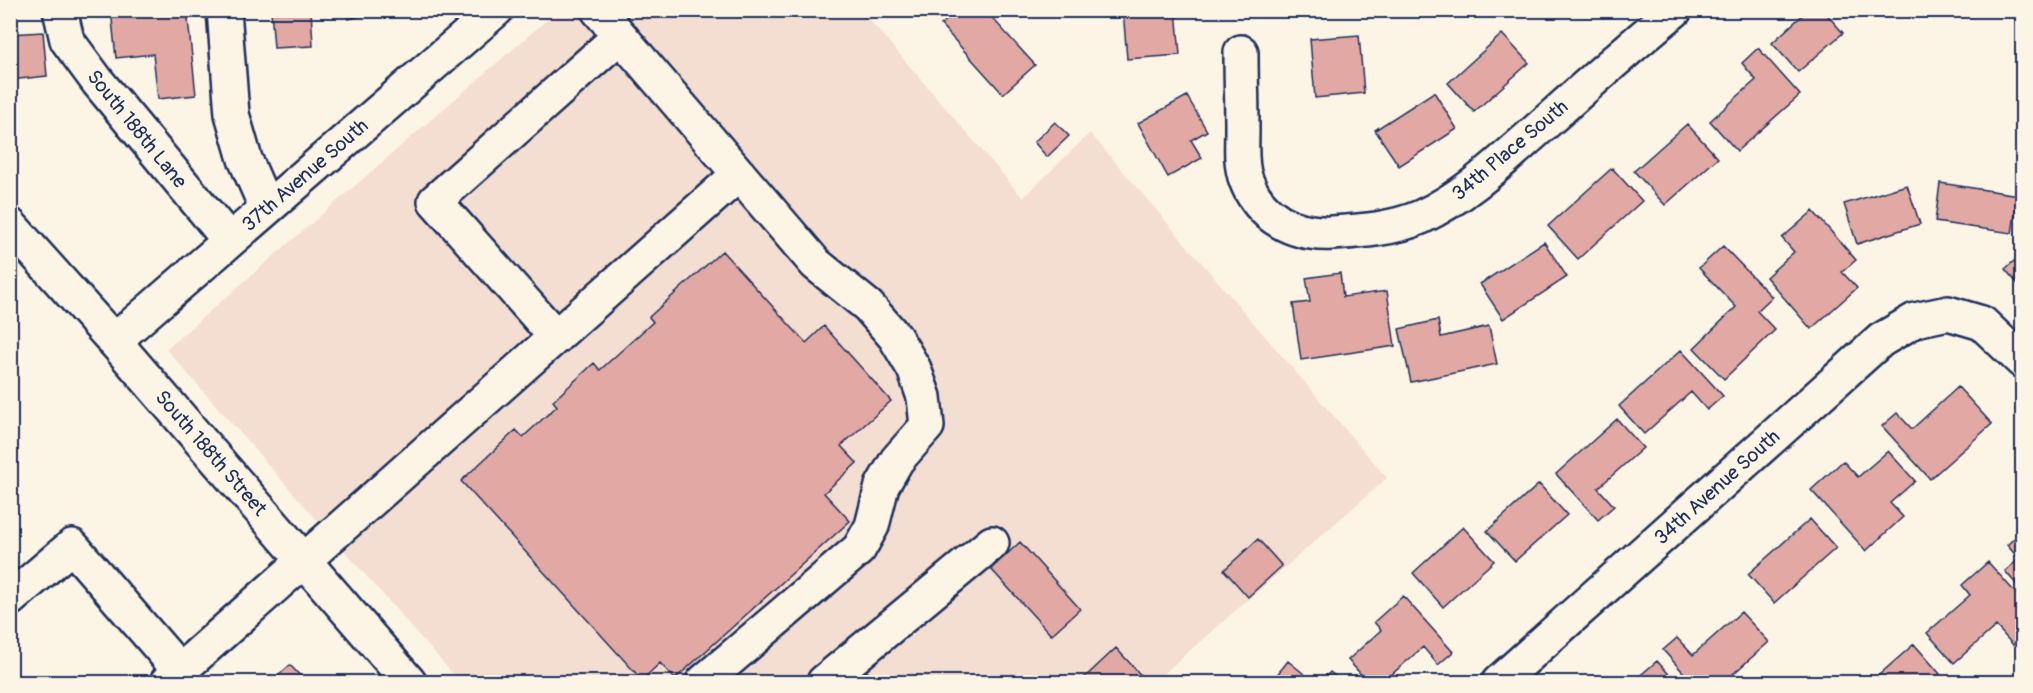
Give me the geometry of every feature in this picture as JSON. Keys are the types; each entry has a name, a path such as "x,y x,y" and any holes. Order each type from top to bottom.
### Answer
{"street":[{"name":"South 188th Lane","path":"60,10 67,40 98,82 229,240"},
{"path":"224,10 232,114 245,159 266,207"},
{"name":"37th Avenue South","path":"114,341 496,10"},
{"path":"598,10 816,264 868,306 895,337 914,369 924,397 927,426 897,460 882,486 872,526 859,549 704,682"},
{"name":"34th Place South","path":"1241,52 1242,160 1245,178 1261,208 1295,230 1319,234 1360,232 1387,228 1420,218 1450,201 1489,172 1657,16"},
{"path":"555,337 435,201 620,36"},
{"path":"10,599 72,546 173,677 739,174"},
{"name":"South 188th Street","path":"10,225 114,341 409,682"},
{"name":"34th Avenue South","path":"1499,682 1881,340 1915,320 1948,313 1982,323 2022,361"},
{"path":"824,682 992,543"}],"shaded area":[{"path":"557,11 862,11 1023,198 1090,133 1387,478 1154,682 460,682 166,349"}],"building":[{"path":"111,10 187,10 196,95 158,99 153,54 116,58"},
{"path":"271,10 311,10 313,46 274,48"},
{"path":"346,10 388,10 348,19"},
{"path":"957,10 985,10 1035,65 1003,94 941,25"},
{"path":"1123,10 1176,10 1180,55 1127,59"},
{"path":"1424,10 1453,10 1426,17"},
{"path":"1808,10 1823,10 1843,33 1798,72 1772,43"},
{"path":"2008,10 2022,10 2022,27"},
{"path":"43,32 47,76 10,80 10,34"},
{"path":"1502,34 1529,63 1474,112 1448,83"},
{"path":"1359,35 1364,93 1315,98 1310,39"},
{"path":"1758,48 1800,95 1737,151 1710,121 1756,80 1742,63"},
{"path":"1434,92 1457,129 1399,166 1375,130"},
{"path":"1187,96 1207,131 1191,140 1202,158 1168,177 1138,123"},
{"path":"1055,122 1069,136 1047,157 1034,142"},
{"path":"1687,124 1718,158 1665,205 1634,171"},
{"path":"1612,168 1642,201 1578,259 1548,226"},
{"path":"1940,183 2018,195 2012,233 1935,222"},
{"path":"1907,185 1920,224 1857,244 1844,204"},
{"path":"1813,211 1856,260 1842,272 1857,288 1811,329 1766,277 1794,252 1782,238"},
{"path":"1544,242 1567,277 1503,319 1480,284"},
{"path":"1723,246 1772,297 1757,311 1775,330 1724,379 1694,348 1736,307 1699,268"},
{"path":"722,251 806,343 824,326 891,401 841,446 857,463 824,493 850,521 675,679 660,663 642,680 461,481 516,430 523,437 557,406 553,401 594,363 600,370 653,322 649,317"},
{"path":"2022,254 2022,289 2005,269"},
{"path":"1340,273 1343,297 1387,291 1395,346 1301,360 1293,304 1310,302 1306,278"},
{"path":"1438,320 1441,337 1489,326 1497,364 1411,382 1399,329"},
{"path":"1681,350 1723,396 1707,410 1691,392 1644,434 1619,406"},
{"path":"1958,387 1992,424 1930,479 1882,426 1897,413 1912,429"},
{"path":"1617,419 1643,448 1598,488 1614,506 1598,520 1556,474"},
{"path":"1888,451 1915,481 1890,503 1903,517 1866,551 1811,490 1843,461 1858,477"},
{"path":"1539,484 1567,515 1515,561 1487,531"},
{"path":"1810,519 1836,548 1774,603 1748,574"},
{"path":"1463,527 1494,561 1443,607 1413,573"},
{"path":"2022,531 2022,591 2005,571 2019,559 2007,545"},
{"path":"1258,539 1282,566 1248,597 1224,570"},
{"path":"1020,542 1080,609 1051,635 991,569"},
{"path":"1988,562 2022,600 2022,636 2013,645 1996,626 1954,663 1927,633 1970,595 1962,585"},
{"path":"1403,596 1453,652 1438,665 1423,647 1383,682 1368,682 1348,660 1381,630 1374,622"},
{"path":"1741,612 1769,642 1724,682 1692,682 1663,650 1677,638 1693,655"},
{"path":"1914,644 1940,674 1931,682 1871,682"},
{"path":"1116,648 1147,682 1086,682 1083,679"},
{"path":"1288,661 1314,682 1283,682 1276,676"},
{"path":"1657,661 1676,682 1638,682 1635,680"},
{"path":"290,665 306,682 271,682"},
{"path":"862,666 877,682 844,682"},
{"path":"1330,672 1343,682 1322,682"}]}
